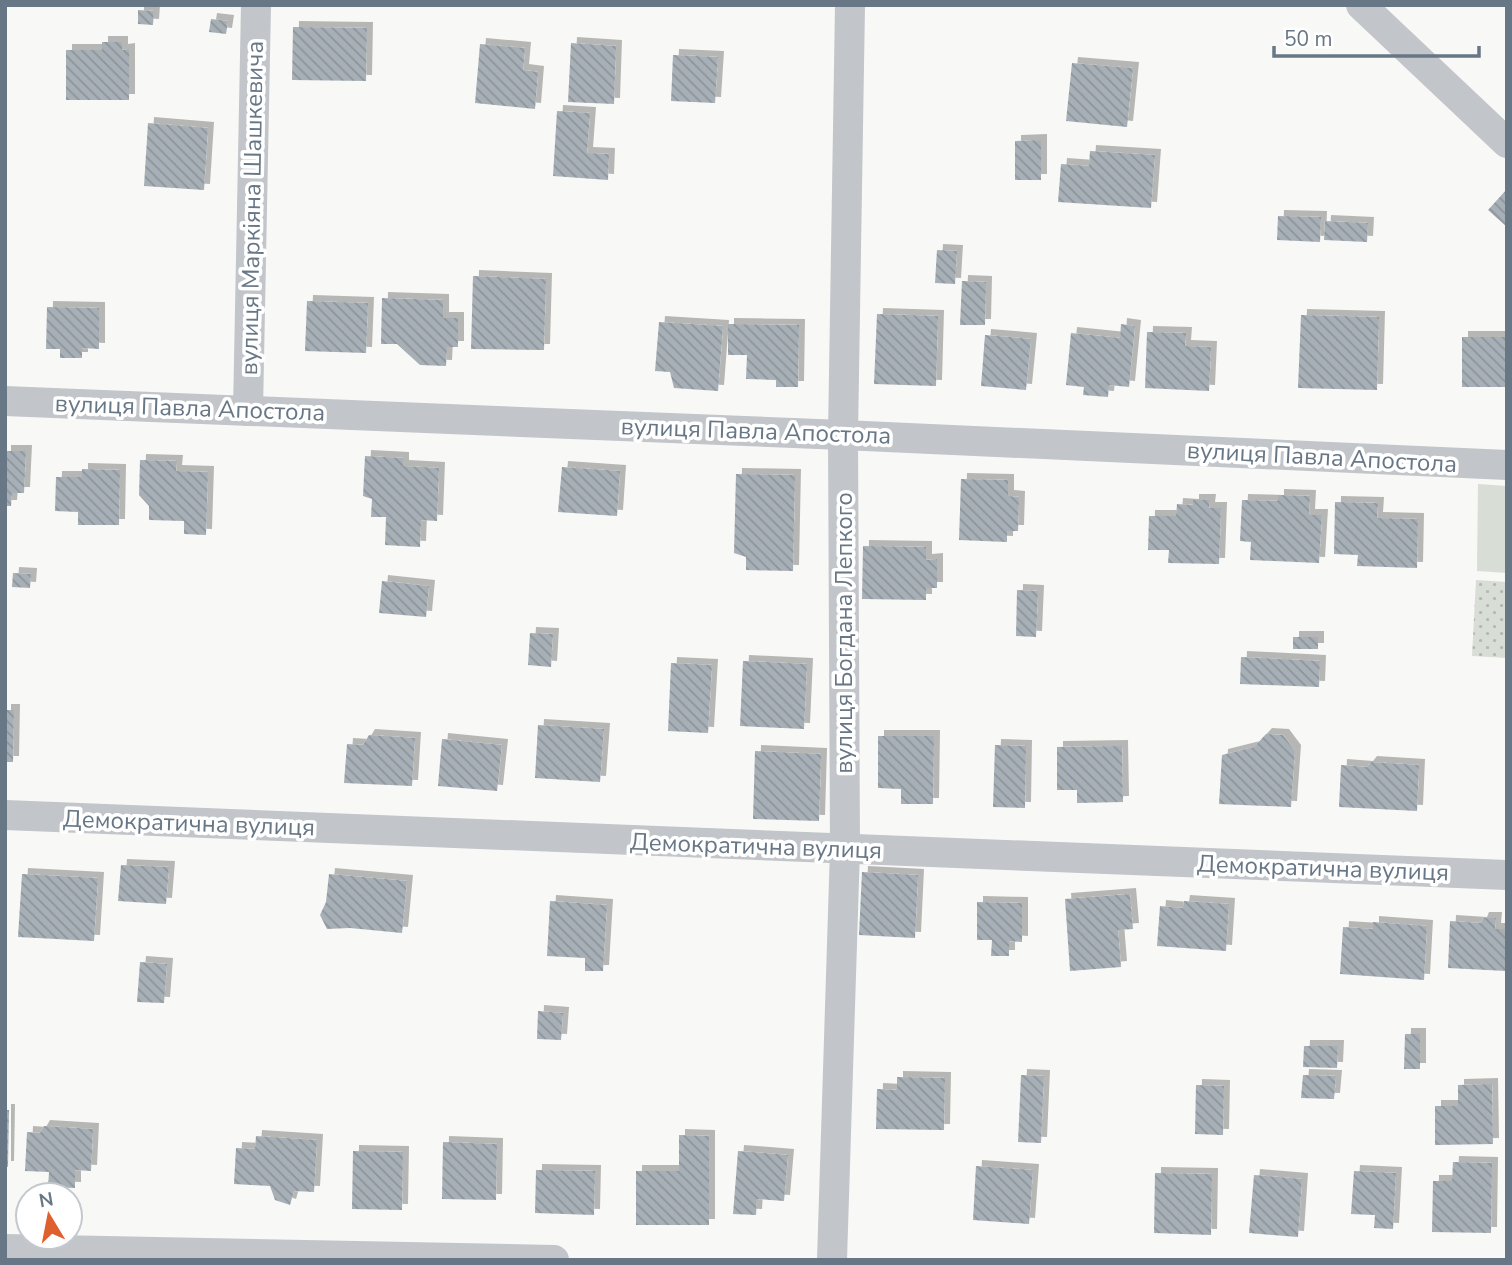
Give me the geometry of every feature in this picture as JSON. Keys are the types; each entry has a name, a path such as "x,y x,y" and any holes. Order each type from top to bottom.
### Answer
{"street":[{"name":"вулиця Маркіяна Шашкевича","path":"248,411 256,5"},
{"name":"вулиця Богдана Лепкого","path":"832,1260 845,849 844,435 850,5"},
{"path":"1361,5 1507,143"},
{"name":"вулиця Павла Апостола","path":"5,401 1507,465"},
{"name":"Демократична вулиця","path":"5,815 1507,875"},
{"path":"5,1249 554,1260"}],"shaded area":[{"path":"1478,484 1507,486 1507,573 1477,571"},
{"path":"1476,580 1507,582 1507,658 1472,656"}],"building":[{"path":"138,10 154,11 153,25 138,24"},
{"path":"211,19 228,21 226,34 209,32"},
{"path":"293,27 367,28 366,81 292,80"},
{"path":"102,42 122,42 122,50 129,49 129,100 66,100 66,50 102,50"},
{"path":"571,43 616,46 614,104 568,102"},
{"path":"480,44 525,48 523,70 538,72 535,109 475,103"},
{"path":"673,55 718,57 715,103 671,101"},
{"path":"1072,63 1133,68 1127,127 1066,121"},
{"path":"557,111 590,113 587,153 609,154 608,180 553,176"},
{"path":"148,123 208,128 204,190 144,186"},
{"path":"1041,140 1041,180 1015,180 1015,141"},
{"path":"1090,151 1155,155 1151,208 1058,202 1061,164 1089,166"},
{"path":"1507,189 1507,227 1488,210"},
{"path":"1278,216 1321,217 1320,242 1277,240"},
{"path":"1325,221 1368,223 1367,242 1324,240"},
{"path":"937,250 957,251 955,284 935,283"},
{"path":"473,276 546,279 544,350 471,349"},
{"path":"962,281 986,282 985,325 960,325"},
{"path":"382,298 443,300 443,318 458,318 458,347 447,347 446,366 420,365 397,344 381,344"},
{"path":"307,301 368,303 366,353 305,351"},
{"path":"47,307 99,308 99,349 82,348 82,358 60,358 60,349 46,349"},
{"path":"877,314 938,316 936,386 874,384"},
{"path":"1301,315 1379,317 1377,390 1298,388"},
{"path":"659,322 723,326 718,391 674,388 670,372 655,371"},
{"path":"728,324 799,325 798,387 776,387 776,380 746,379 747,355 728,355"},
{"path":"1121,324 1135,326 1129,387 1109,385 1108,397 1083,395 1084,387 1066,385 1071,333 1120,338"},
{"path":"1147,332 1186,333 1185,346 1211,347 1209,391 1145,388"},
{"path":"985,335 1031,339 1026,390 981,386"},
{"path":"1462,337 1507,337 1507,387 1462,387"},
{"path":"5,451 26,451 24,493 12,493 11,506 5,506"},
{"path":"365,456 403,458 403,466 439,468 437,521 421,520 420,547 385,545 386,517 371,517 372,499 363,496"},
{"path":"140,460 177,461 176,471 208,472 206,535 184,534 184,521 149,520 149,506 139,495"},
{"path":"562,467 620,471 617,516 558,512"},
{"path":"82,469 120,470 119,525 78,525 78,512 55,511 56,477 82,477"},
{"path":"736,474 795,475 793,571 746,570 746,557 734,553"},
{"path":"961,479 1008,480 1008,496 1019,497 1018,531 1007,531 1007,542 959,540"},
{"path":"1278,495 1310,496 1309,515 1322,515 1319,563 1250,560 1251,542 1240,541 1242,500 1278,501"},
{"path":"1193,500 1210,500 1209,508 1221,508 1219,564 1168,563 1169,550 1148,550 1149,516 1176,516 1177,504 1193,505"},
{"path":"1335,502 1378,503 1377,518 1418,519 1417,568 1357,566 1358,555 1334,554"},
{"path":"863,546 926,547 926,560 937,559 937,588 926,588 926,600 862,599"},
{"path":"13,573 31,574 30,588 12,587"},
{"path":"382,581 429,586 426,617 379,613"},
{"path":"1017,590 1038,591 1036,637 1016,636"},
{"path":"530,633 553,634 551,667 528,665"},
{"path":"1293,637 1318,637 1318,649 1293,649"},
{"path":"1241,657 1320,661 1319,687 1240,684"},
{"path":"743,661 807,664 804,729 740,726"},
{"path":"671,663 712,665 708,733 668,731"},
{"path":"5,710 14,710 13,762 5,762"},
{"path":"538,725 604,729 600,782 535,778"},
{"path":"1266,734 1283,735 1295,751 1291,807 1219,804 1222,755 1254,747"},
{"path":"369,735 415,738 412,786 344,783 347,744 363,745"},
{"path":"878,736 934,736 933,804 901,804 901,789 878,788"},
{"path":"442,739 502,745 497,791 438,786"},
{"path":"995,745 1026,746 1025,808 993,807"},
{"path":"1122,746 1123,802 1077,803 1077,790 1057,790 1057,747"},
{"path":"755,751 821,754 819,821 753,819"},
{"path":"1371,762 1419,765 1417,811 1339,807 1341,765 1367,767"},
{"path":"121,865 169,867 166,904 118,901"},
{"path":"862,872 918,875 915,938 859,935"},
{"path":"22,874 98,878 94,941 18,937"},
{"path":"329,874 407,881 402,933 350,928 327,929 320,915 326,902"},
{"path":"1130,894 1133,929 1118,930 1121,967 1070,971 1065,899"},
{"path":"550,901 607,905 603,971 585,971 585,958 547,956"},
{"path":"1184,901 1229,904 1226,951 1157,946 1160,906 1183,908"},
{"path":"977,902 1022,903 1022,942 1009,941 1009,956 991,956 992,940 977,940"},
{"path":"1483,918 1496,918 1495,929 1507,929 1506,971 1448,968 1450,921 1481,923"},
{"path":"1373,922 1427,926 1424,980 1340,974 1343,927 1373,929"},
{"path":"140,962 167,964 164,1003 137,1002"},
{"path":"538,1011 563,1013 561,1040 537,1039"},
{"path":"1405,1034 1420,1034 1420,1069 1404,1069"},
{"path":"1304,1046 1338,1046 1337,1068 1303,1067"},
{"path":"1021,1075 1044,1076 1041,1143 1018,1142"},
{"path":"1303,1075 1336,1076 1334,1099 1301,1098"},
{"path":"897,1077 945,1078 944,1130 876,1129 877,1089 897,1090"},
{"path":"1492,1084 1493,1144 1435,1145 1435,1106 1458,1106 1458,1085"},
{"path":"1196,1085 1224,1086 1223,1135 1195,1134"},
{"path":"5,1110 9,1110 8,1167 5,1167"},
{"path":"44,1126 93,1129 91,1171 75,1170 75,1181 48,1181 49,1172 25,1171 27,1132 40,1133"},
{"path":"679,1135 709,1136 709,1225 636,1225 636,1171 679,1171"},
{"path":"256,1136 317,1140 314,1192 294,1191 290,1205 275,1200 270,1186 234,1184 236,1148 255,1149"},
{"path":"443,1142 497,1144 496,1200 442,1199"},
{"path":"353,1151 403,1152 402,1210 352,1209"},
{"path":"738,1151 788,1155 784,1201 757,1199 756,1215 733,1214"},
{"path":"1453,1162 1492,1163 1491,1233 1432,1232 1433,1181 1452,1181"},
{"path":"976,1166 1033,1170 1029,1224 973,1220"},
{"path":"536,1170 595,1171 594,1215 535,1213"},
{"path":"1354,1171 1396,1173 1393,1229 1374,1228 1375,1215 1351,1214"},
{"path":"1155,1173 1212,1174 1211,1235 1154,1233"},
{"path":"1254,1175 1302,1179 1298,1237 1249,1233"}]}
